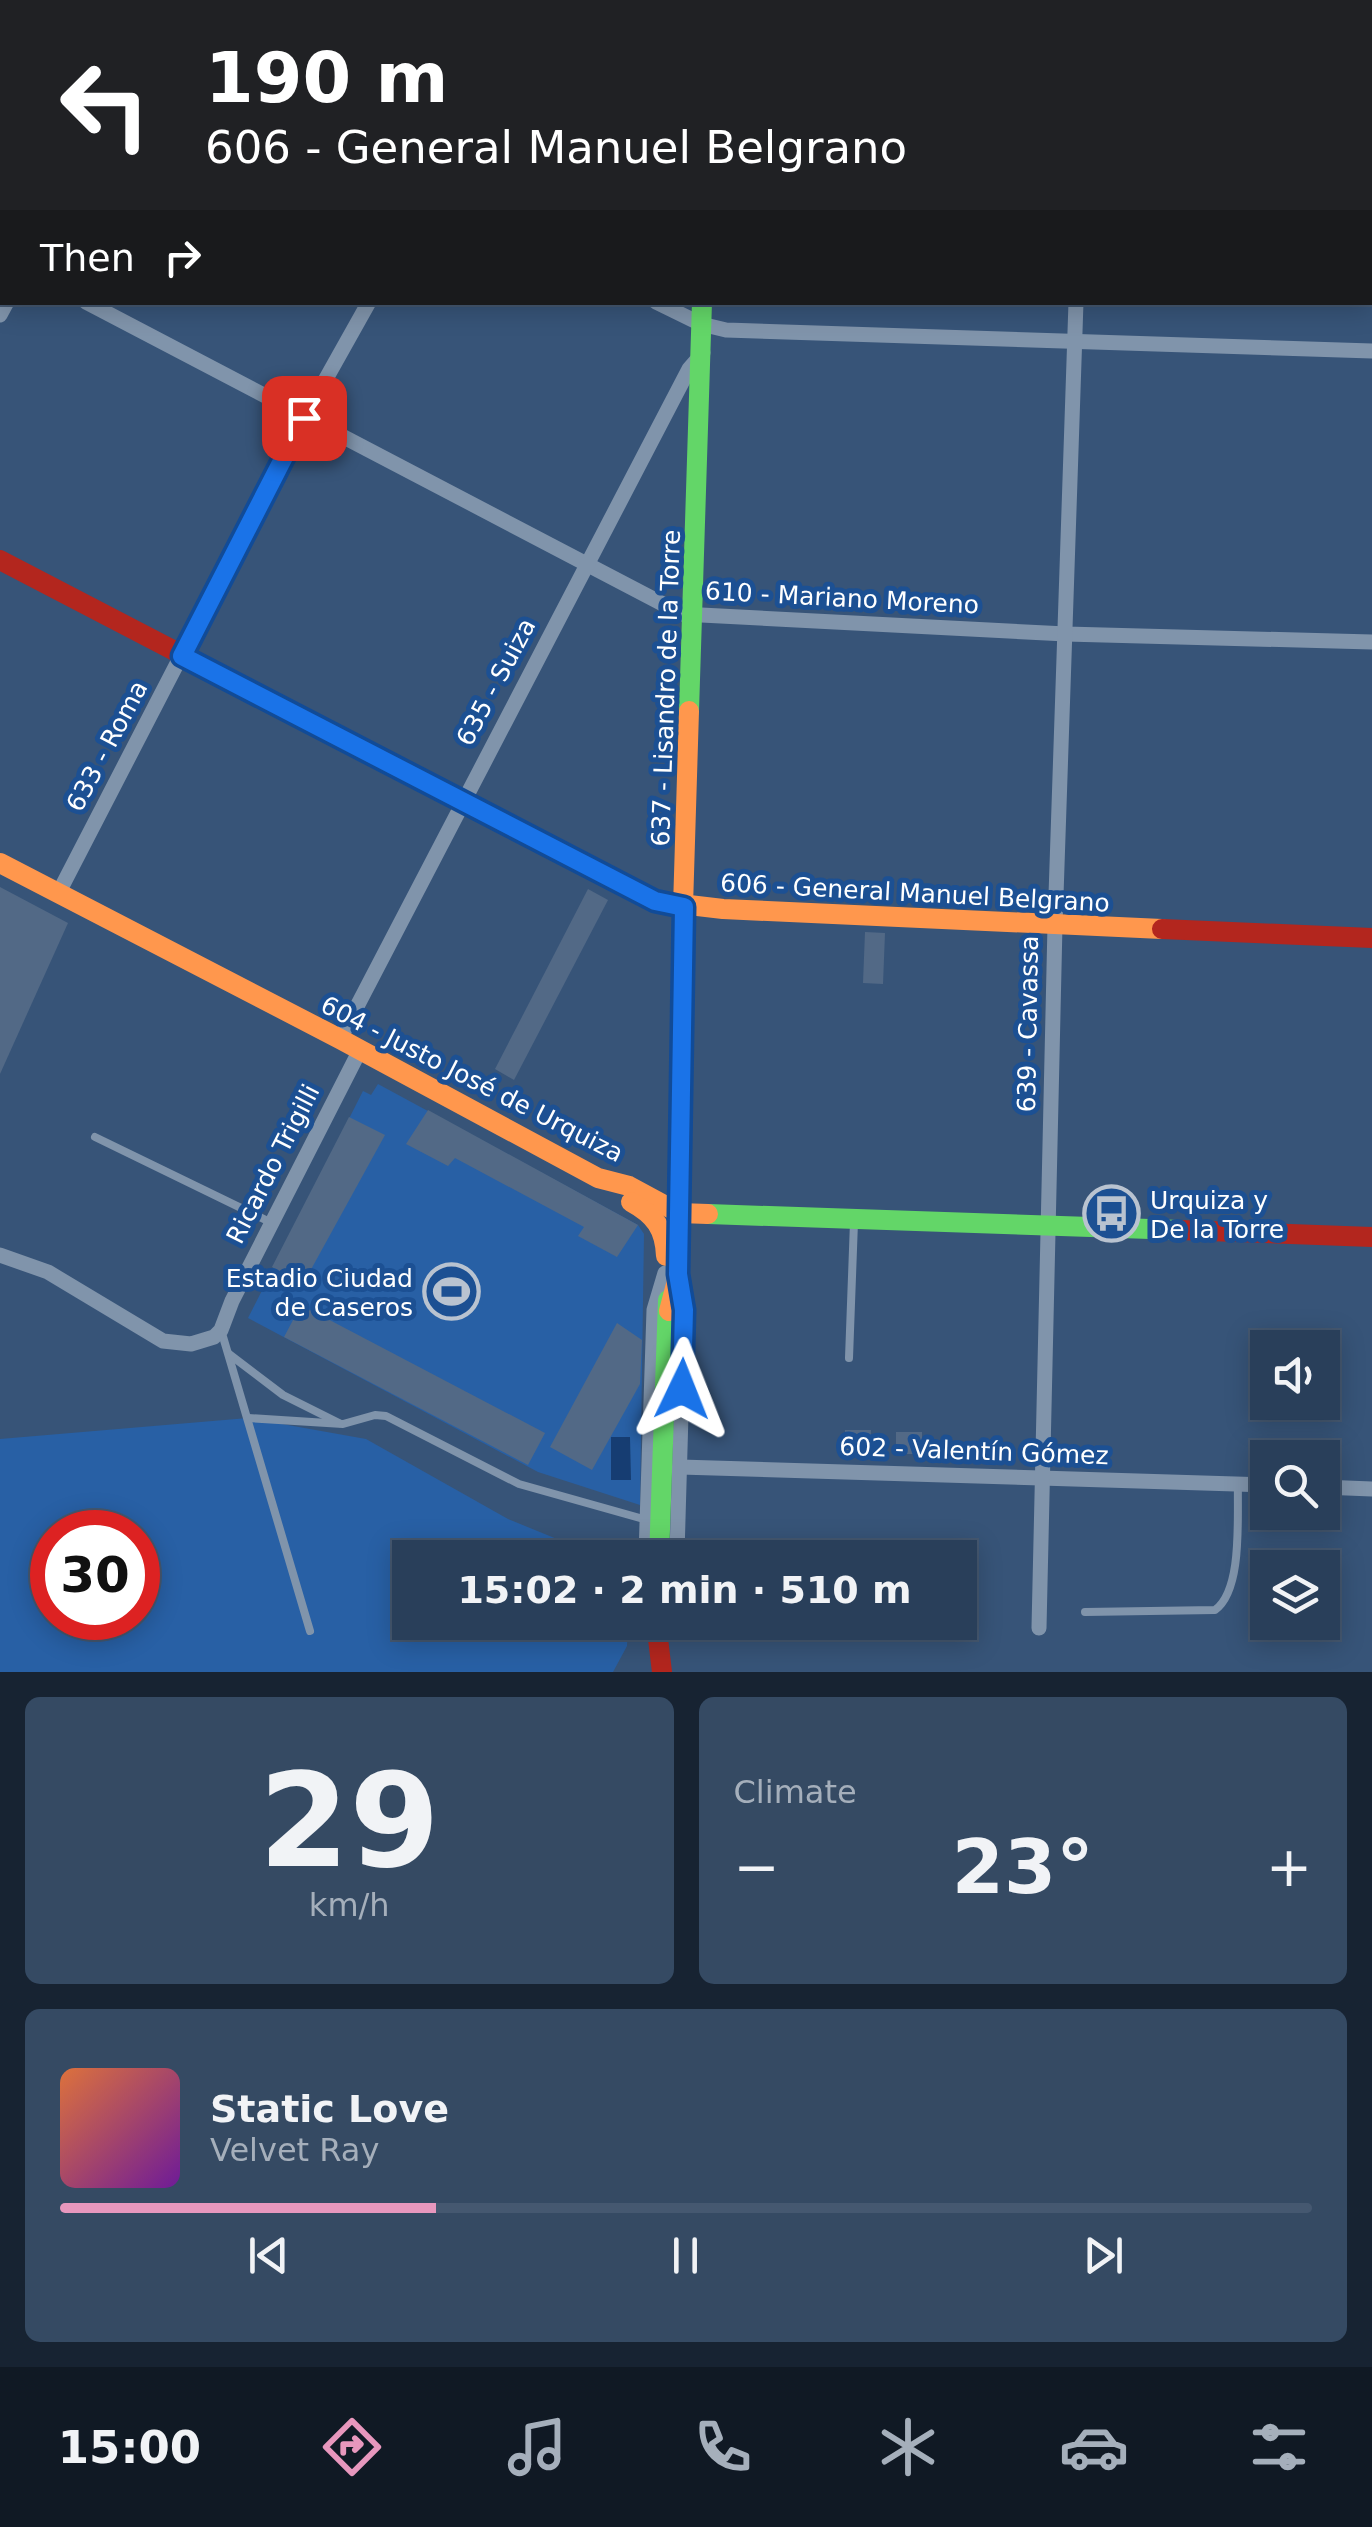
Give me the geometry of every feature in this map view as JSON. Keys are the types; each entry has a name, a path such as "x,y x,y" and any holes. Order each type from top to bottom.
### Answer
{"street":[{"name":"610 - Mariano Moreno","path":"92,305 682,614 1066,634 1372,642"},
{"name":"633 - Roma","path":"58,894 304,418 367,305"},
{"path":"662,305 701,324 726,330 1372,351"},
{"name":"637 - Lisandro de la Torre","path":"655,1540 647,1520 654,1310 672,1273 680,1212 684,907 702,305"},
{"name":"639 - Cavassa","path":"1039,1628 1055,925 1076,305"},
{"name":"635 - Suiza","path":"340,1038 689,368 703,354"},
{"name":"606 - General Manuel Belgrano","path":"0,560 655,901 684,907 1372,938"},
{"name":"604 - Justo José de Urquiza","path":"0,863 340,1038 598,1178 629,1186 680,1212 1372,1238"},
{"name":"Ricardo Trigilli","path":"221,1330 232,1301 360,1050"},
{"path":"598,1178 661,1222 666,1236 672,1273 661,1540"},
{"path":"0,1255 48,1272 163,1341 206,1341 221,1330"},
{"name":"637 - Lisandro de la Torre","path":"664,1540 680,1467 684,1310 672,1273"},
{"name":"602 - Valentín Gómez","path":"680,1467 1250,1484"},
{"path":"1340,1488 1372,1489"},
{"path":"645,1672 653,1640"},
{"path":"658,1640 662,1672"}],"lane":[{"path":"95,1137 272,1223"},
{"path":"849,1358 854,1218"},
{"path":"221,1330 310,1632"},
{"path":"228,1353 282,1395 343,1424"},
{"path":"248,1418 343,1424 386,1416 519,1484 647,1520"},
{"path":"1084,1612 1215,1610 1221,1606 1234,1571 1238,1484"}],"shaded area":[{"name":"Estadio Ciudad de Caseros","path":"378,1084 638,1225 644,1234 640,1505 538,1472 248,1318 363,1091 371,1095"},
{"path":"248,1418 366,1439 508,1519 559,1540 392,1540 392,1640 627,1640 613,1672 0,1672 0,1439"},
{"path":"611,1437 630,1437 631,1480 611,1480"}],"building":[{"path":"0,887 68,923 0,1074"},
{"path":"588,889 608,900 514,1080 495,1069"},
{"path":"865,932 885,933 883,984 863,983"},
{"path":"428,1110 638,1225 617,1257 578,1236 584,1227 455,1158 448,1166 406,1144"},
{"path":"349,1117 385,1135 303,1284 272,1267"},
{"path":"301,1305 545,1433 528,1465 284,1337"},
{"path":"617,1323 642,1340 640,1384 592,1470 550,1447"},
{"path":"845,1430 871,1430 870,1452 845,1452"},
{"path":"896,1432 922,1432 922,1454 896,1454"}],"traffic: fast":[{"path":"689,711 702,305"},
{"path":"708,1214 1180,1230"},
{"path":"660,1540 668,1300"}],"traffic: slow":[{"path":"669,1311 679,1273 689,711"},
{"path":"442,790 655,901 723,909 1162,929"},
{"path":"0,863 598,1178 629,1186 679,1213 708,1214"},
{"path":"631,1202 657,1224 666,1256"}],"traffic: jam":[{"path":"0,560 442,790"},
{"path":"1162,929 1372,938"},
{"path":"1180,1230 1372,1237"},
{"path":"658,1640 662,1672"}],"place":[{"name":"Urquiza y De la Torre","path":"1111,1214"},
{"name":"Estadio Ciudad de Caseros","path":"452,1292"}],"route":[{"path":"304,418 182,656 655,901 684,907 678,1274 684,1310 682,1389"}]}
